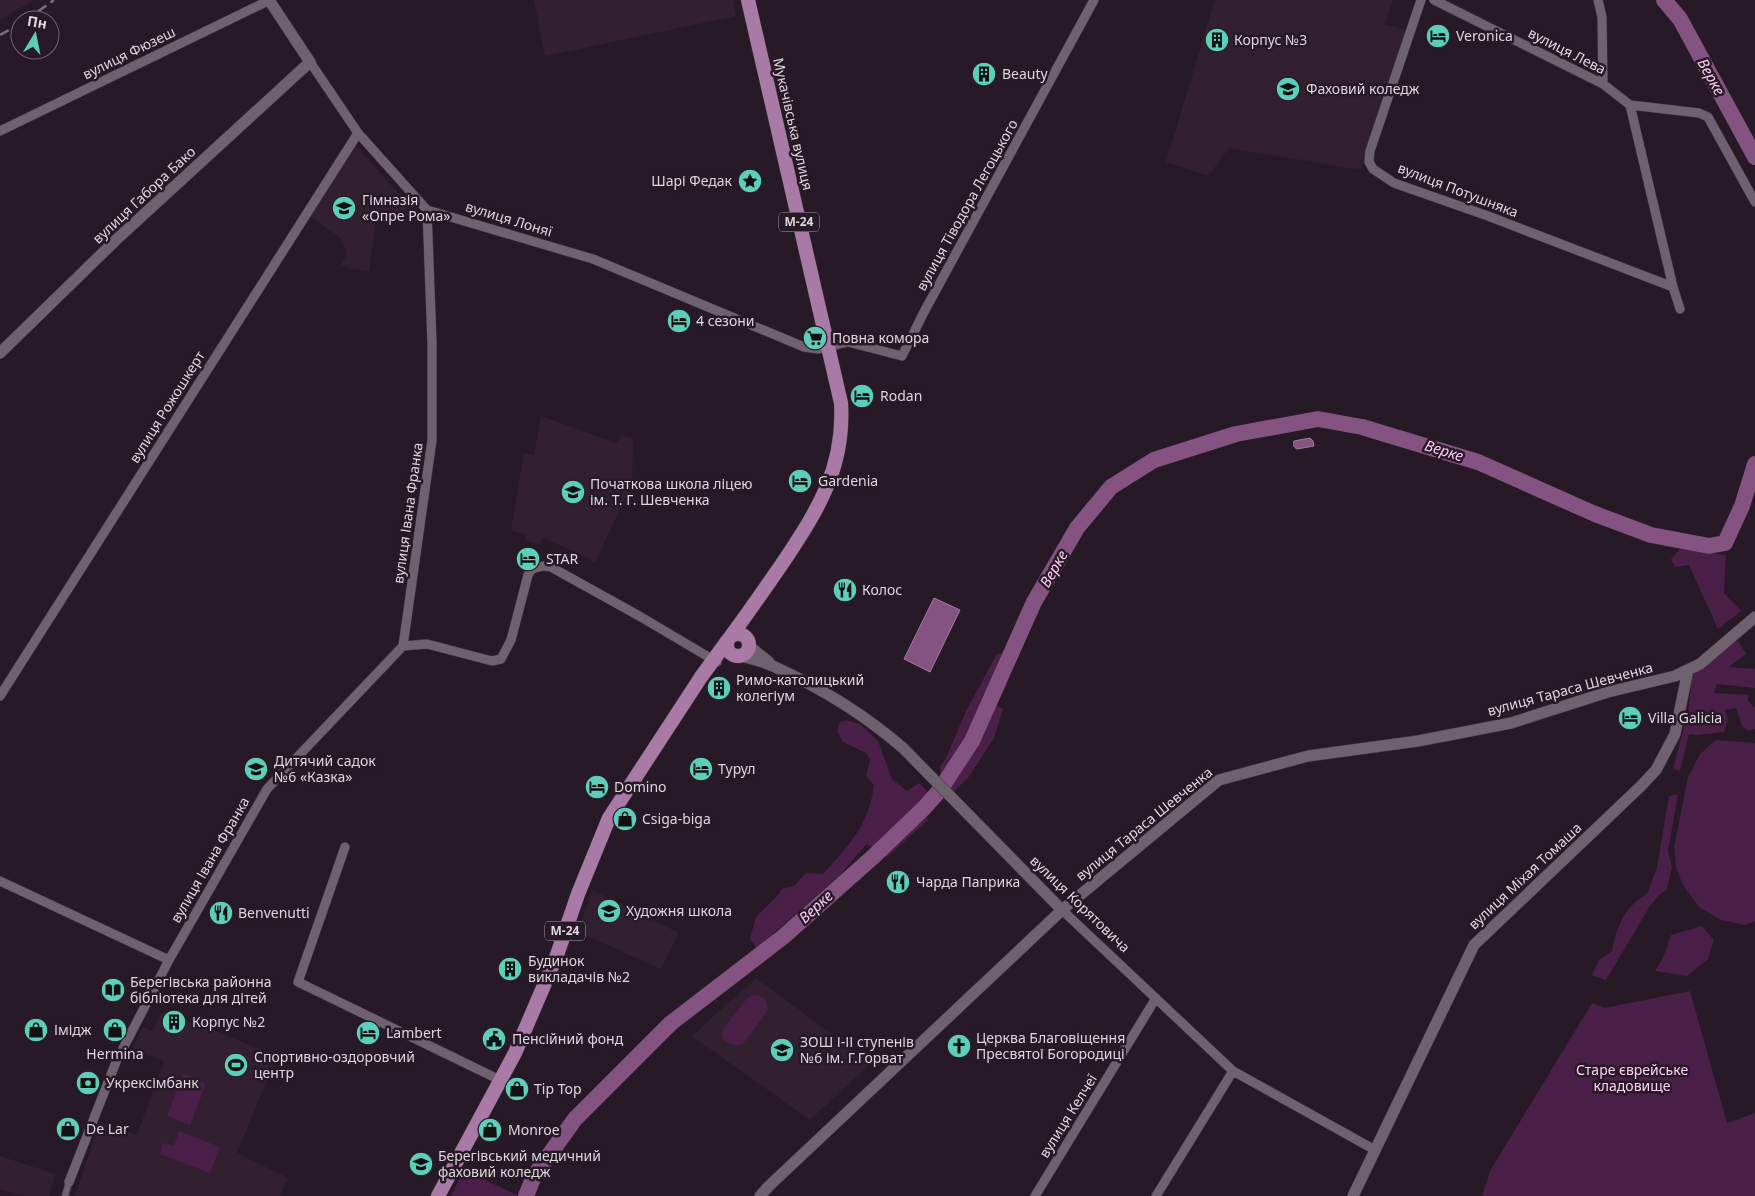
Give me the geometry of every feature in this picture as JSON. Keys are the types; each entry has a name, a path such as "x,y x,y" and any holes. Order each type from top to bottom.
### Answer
{"highway":[{"name":"Мукачівська вулиця","path":"438,1196 515,1053 557,955 578,894 609,818 704,674 716,661 729,638 747,615 816,512 835,464 840,445 841,403 748,0"},
{"path":"744,649 747,615"},
{"path":"738,634 745,636 744,649 727,650 729,638 738,634"},
{"name":"Мукачівська вулиця","path":"716,661 744,649"}],"street":[{"path":"270,0 358,133 426,210"},
{"name":"вулиця Фюзеш","path":"0,131 270,0"},
{"name":"вулиця Тіводора Легоцького","path":"828,348 848,342 902,356 924,312 1094,0"},
{"name":"вулиця Потушняка","path":"1421,0 1370,152 1369,162 1373,169 1394,183 1488,216 1673,287"},
{"name":"вулиця Лева","path":"1434,0 1603,84 1630,105"},
{"path":"1598,0 1602,16 1603,84"},
{"name":"вулиця Габора Бако","path":"0,353 117,239 310,62"},
{"path":"1680,309 1673,287 1630,105 1699,113 1708,117 1755,202"},
{"name":"вулиця Рожошкерт","path":"0,696 358,133"},
{"name":"вулиця Лоняї","path":"426,210 593,259 804,347 828,348"},
{"name":"вулиця Івана Франка","path":"64,1196 116,1062 169,960 267,789 403,646 432,440 432,343 426,210"},
{"path":"403,646 427,644 492,660 501,659 511,640 528,575 532,568 543,566 551,567 716,661"},
{"name":"вулиця Тараса Шевченка","path":"760,1196 1062,910 1219,780 1308,756 1418,741 1511,723 1608,692 1675,676 1700,664 1755,617"},
{"name":"вулиця Корятовича","path":"744,649 846,705 888,734 1062,910 1234,1071 1375,1150"},
{"name":"вулиця Міхая Томаша","path":"1352,1196 1474,945 1656,770 1675,734 1688,670"},
{"path":"345,848 298,982 500,1080"},
{"path":"0,881 169,960"},
{"name":"вулиця Келчеї","path":"1035,1196 1156,998"},
{"path":"1156,1196 1234,1071"}],"shaded area":[{"path":"0,0 34,0 17,10 10,10 10,14 0,20"},
{"path":"534,0 733,0 736,16 545,56"},
{"name":"Фаховий коледж","path":"1215,0 1393,0 1384,24 1406,30 1361,170 1229,148 1208,176 1166,162"},
{"name":"Гімназія «Опре Рома»","path":"355,144 411,208 413,220 376,221 369,271 351,269 341,265 347,254 342,239 308,215"},
{"name":"Початкова школа ліцею ім. Т. Г. Шевченка","path":"541,416 616,443 623,436 633,438 632,487 595,562 543,537 540,544 526,541 526,534 511,531 524,453 534,455"},
{"path":"1310,438 1314,446 1297,449 1293,444 1294,441"},
{"path":"934,598 960,610 930,672 904,659"},
{"name":"Художня школа","path":"592,890 679,933 661,969 578,932"},
{"name":"ЗОШ І-ІІ ступенів №6 ім. Г.Горват","path":"756,978 871,1063 810,1120 692,1036"},
{"path":"161,1012 213,1030 277,1056 237,1153 288,1178 280,1196 75,1196 100,1122 137,1135 164,1061 132,1049 143,1027 153,1031"},
{"path":"0,1156 55,1174 49,1196 23,1196 0,1189"}],"green space":[{"path":"1680,549 1726,555 1724,593 1741,611 1718,629 1689,565 1675,567 1671,559"},
{"path":"1738,640 1746,654 1729,667 1755,669 1755,688 1717,684 1714,693 1748,695 1748,701 1755,708 1755,729 1748,731 1742,726 1736,708 1725,710 1728,719 1724,732 1689,734 1680,771 1673,769 1688,712 1692,677 1696,671"},
{"path":"1003,653 987,700 1003,709 994,738 968,778 953,792 941,780 940,766 946,758 966,711 997,654"},
{"path":"846,720 860,724 878,741 892,779 907,791 919,783 928,792 923,804 928,820 887,857 867,844 839,876 757,948 750,939 756,917 782,889 794,886 806,873 823,874 849,844 868,812 874,785 866,776 870,760 866,753 843,742 837,731 840,722"},
{"path":"1716,740 1755,743 1755,921 1745,925 1721,920 1699,907 1683,885 1676,868 1674,847 1688,777 1700,754"},
{"path":"1678,794 1668,851 1672,867 1667,889 1650,906 1606,980 1592,975 1599,960 1612,951 1619,925 1627,911 1647,894 1657,867 1669,796"},
{"path":"1702,926 1714,940 1708,959 1687,976 1655,971 1663,958 1671,935"},
{"name":"Старе єврейське кладовище","path":"1690,991 1727,1123 1755,1113 1755,1196 1482,1196 1490,1171 1592,1003 1605,1008"},
{"path":"754,995 764,999 768,1010 743,1044 730,1044 723,1039 722,1033 724,1028 748,997"},
{"path":"183,1074 206,1084 190,1125 167,1116"},
{"path":"179,1131 220,1147 210,1173 160,1154 162,1143 174,1146"},
{"path":"464,1170 519,1196 451,1196"}],"waterway":[{"name":"Верке","path":"1664,0 1680,19 1755,157"},
{"name":"Верке","path":"526,1196 534,1176 575,1119 671,1023 783,937 874,856 940,790 972,741 1034,602 1077,528 1111,487 1154,460 1236,434 1318,419 1362,427 1478,462 1595,514 1651,535 1709,546 1725,543 1742,506 1755,464"}],"railway":[{"path":"40,10 54,0"},
{"path":"0,35 10,30"}],"place":[{"name":"Veronica","path":"1438,36"},
{"name":"Корпус №3","path":"1217,40"},
{"name":"Beauty","path":"984,74"},
{"name":"Фаховий коледж","path":"1288,89"},
{"name":"Шарі Федак","path":"750,181"},
{"name":"Гімназія «Опре Рома»","path":"344,208"},
{"name":"4 сезони","path":"679,321"},
{"name":"Повна комора","path":"815,338"},
{"name":"Rodan","path":"862,396"},
{"name":"Gardenia","path":"800,481"},
{"name":"Початкова школа ліцею ім. Т. Г. Шевченка","path":"573,492"},
{"name":"STAR","path":"528,559"},
{"name":"Колос","path":"845,590"},
{"name":"Римо-католицький колегіум","path":"719,688"},
{"name":"Villa Galicia","path":"1630,718"},
{"name":"Дитячий садок №6 «Казка»","path":"256,769"},
{"name":"Турул","path":"701,769"},
{"name":"Domino","path":"597,787"},
{"name":"Csiga-biga","path":"625,819"},
{"name":"Чарда Паприка","path":"898,882"},
{"name":"Художня школа","path":"609,911"},
{"name":"Benvenutti","path":"221,913"},
{"name":"Будинок викладачів №2","path":"510,969"},
{"name":"Берегівська районна бібліотека для дітей","path":"113,990"},
{"name":"Корпус №2","path":"174,1022"},
{"name":"Імідж","path":"36,1030"},
{"name":"Hermina","path":"115,1030"},
{"name":"Lambert","path":"368,1033"},
{"name":"Пенсійний фонд","path":"494,1039"},
{"name":"Церква Благовіщення Пресвятої Богородиці","path":"959,1046"},
{"name":"ЗОШ І-ІІ ступенів №6 ім. Г.Горват","path":"782,1050"},
{"name":"Спортивно-оздоровчий центр","path":"236,1065"},
{"name":"Укрексімбанк","path":"88,1083"},
{"name":"Tip Top","path":"517,1089"},
{"name":"De Lar","path":"68,1129"},
{"name":"Monroe","path":"490,1130"},
{"name":"Берегівський медичний фаховий коледж","path":"421,1164"}]}
